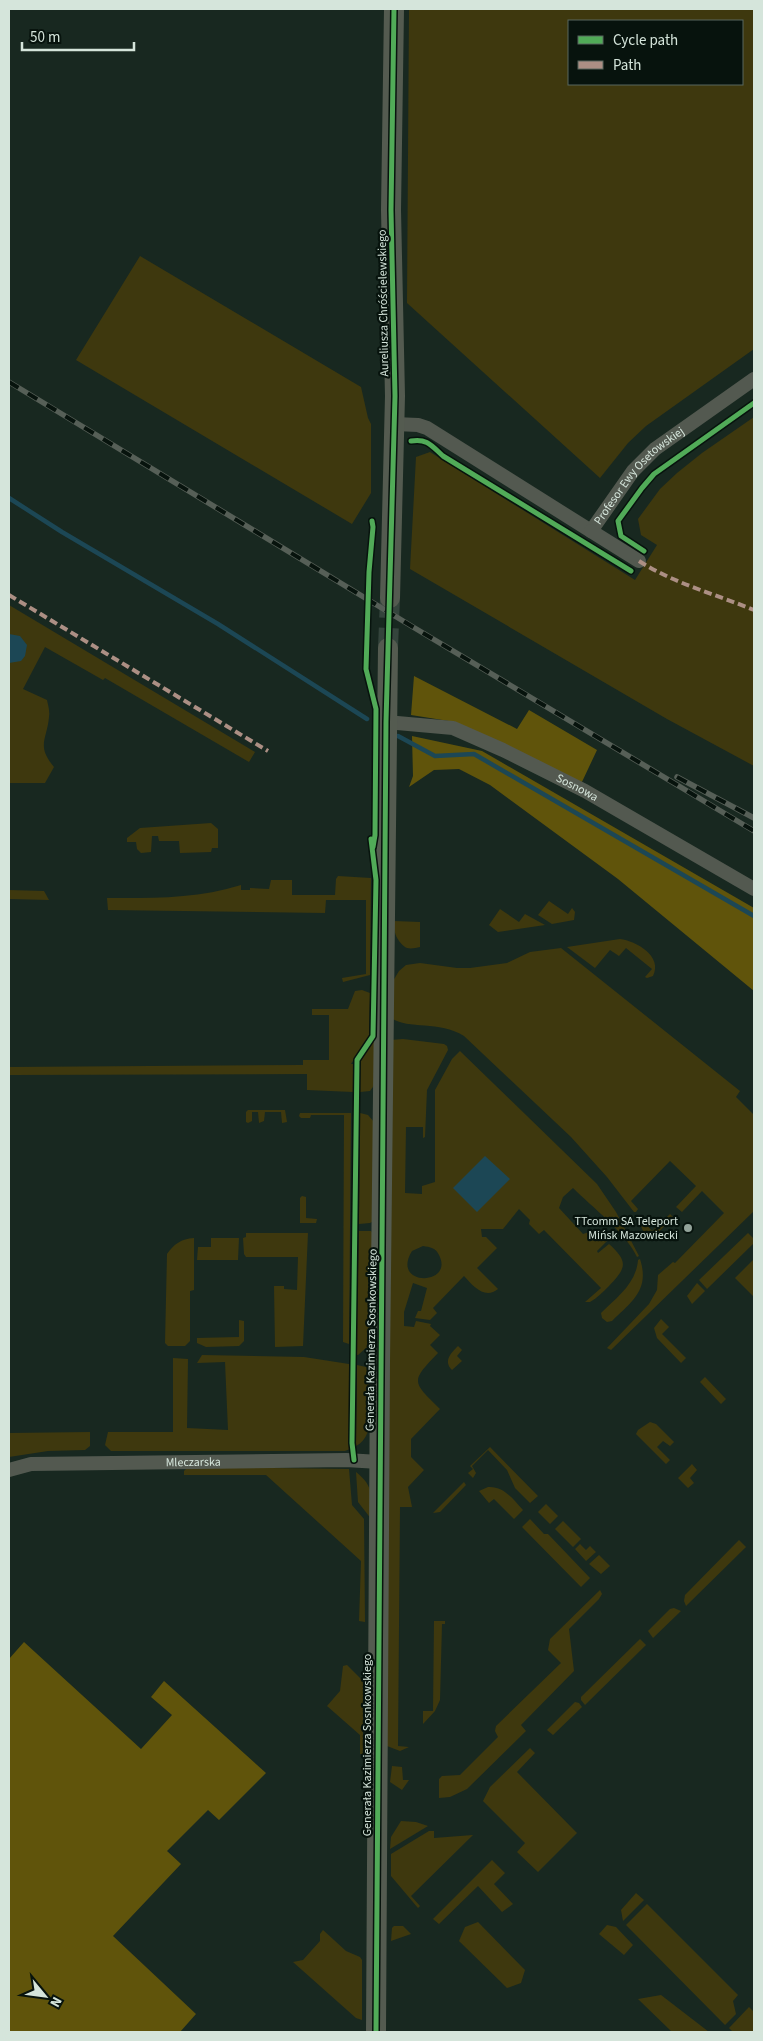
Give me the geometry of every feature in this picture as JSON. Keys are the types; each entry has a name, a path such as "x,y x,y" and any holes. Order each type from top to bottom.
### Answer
{"street":[{"name":"Aureliusza Chróścielewskiego","path":"390,598 394,424 391,210 394,9"},
{"name":"Profesor Ewy Osetowskiej","path":"394,424 418,425 433,431 591,531 633,471 655,449 754,379"},
{"path":"591,531 639,561"},
{"name":"Generała Kazimierza Sosnkowskiego","path":"376,2032 388,648"},
{"name":"Sosnowa","path":"386,722 453,728 503,750 585,791 754,888"},
{"name":"Mleczarska","path":"9,1470 30,1464 346,1460 380,1462"}],"shaded area":[{"path":"409,9 754,9 754,349 646,426 628,443 600,478 407,303"},
{"path":"140,256 361,387 371,424 371,493 352,524 76,360"},
{"path":"754,417 754,766 667,719 410,569 416,457 430,452 635,580 657,545 641,535 638,519 660,489 677,473"},
{"path":"9,605 255,752 249,762 105,678 103,680 45,647 23,689 47,700 49,715 44,748 54,767 45,783 9,783"},
{"path":"414,676 517,729 529,710 597,750 581,784 455,722 411,715"},
{"path":"412,736 482,751 754,908 754,991 618,879 490,785 459,769 434,770 409,787 413,776"},
{"path":"211,823 218,829 218,848 212,848 211,852 180,853 179,841 159,841 158,836 152,836 151,852 141,853 137,849 136,842 127,842 127,838 140,828"},
{"path":"338,876 371,878 370,975 343,982 342,978 366,974 366,900 326,900 325,913 108,910 107,898 158,898 191,895 224,890 241,885 241,890 250,890 250,888 269,889 271,880 292,880 292,895 335,895 336,879"},
{"path":"9,890 44,891 49,900 9,899"},
{"path":"549,901 568,914 572,908 575,912 574,920 552,924 538,915"},
{"path":"500,909 519,922 525,914 545,925 498,932 489,925"},
{"path":"394,921 420,922 420,947 407,948 398,940"},
{"path":"620,939 640,946 651,956 655,969 653,976 645,977 652,969 626,948 619,956 610,950 595,968 567,947"},
{"path":"561,948 740,1091 736,1097 754,1115 754,1211 611,1350 607,1348 649,1304 657,1290 658,1275 673,1262 675,1263 724,1213 702,1191 682,1212 676,1207 696,1186 670,1161 631,1201 638,1209 634,1212 607,1177 571,1137 464,1036 445,1028 406,1024 391,1018 393,981 399,971 406,965 420,963 470,968 507,963 530,952"},
{"path":"362,990 370,993 369,1036 351,1064 353,1064 353,1092 307,1090 307,1074 9,1075 9,1067 303,1065 303,1060 329,1060 329,1015 312,1015 312,1009 348,1009 355,991"},
{"path":"376,1037 375,1084 370,1091 360,1092 360,1061"},
{"path":"403,1039 444,1044 448,1050 427,1090 425,1137 423,1138 423,1127 406,1127 405,1193 422,1194 422,1186 435,1182 435,1090 452,1059 460,1051 597,1184 616,1212 639,1256 637,1257 617,1230 573,1188 563,1197 559,1208 583,1234 595,1230 607,1241 597,1251 598,1253 609,1244 620,1256 623,1265 615,1280 598,1297 590,1302 585,1302 601,1288 544,1230 539,1234 529,1224 530,1220 519,1209 503,1229 481,1229 482,1237 486,1237 497,1248 477,1268 498,1289 493,1292 484,1292 475,1287 464,1276 433,1308 437,1313 430,1320 415,1318 418,1311 421,1311 427,1288 413,1283 404,1312 404,1326 414,1327 416,1321 431,1324 430,1326 440,1335 430,1345 438,1353 423,1370 418,1381 424,1393 440,1409 411,1439 411,1457 424,1470 408,1487 412,1507 400,1507 398,1746 409,1747 400,1751 387,1746 391,1040","holes":["423,1246 436,1251 442,1265 438,1273 432,1277 423,1278 415,1276 409,1271 408,1263 412,1251"]},
{"path":"248,1110 285,1110 287,1122 282,1123 281,1112 265,1112 264,1121 259,1123 258,1112 252,1112 252,1121 248,1123 246,1122 246,1112"},
{"path":"300,1113 351,1113 349,1344 343,1342 344,1115 311,1115 310,1118 301,1118 299,1116"},
{"path":"360,1113 368,1115 374,1122 375,1220 370,1223 359,1224"},
{"path":"302,1196 306,1197 306,1218 317,1219 316,1223 300,1223 300,1198"},
{"path":"670,1214 673,1217 651,1240 647,1241 641,1226 646,1224 652,1231"},
{"path":"359,1231 371,1231 374,1235 374,1347 366,1348 356,1355"},
{"path":"246,1233 308,1233 303,1346 275,1347 274,1286 284,1286 284,1289 297,1290 298,1257 246,1257 244,1254 243,1238 246,1237"},
{"path":"748,1233 754,1239 754,1243 707,1289 699,1280"},
{"path":"194,1238 194,1290 190,1291 190,1341 185,1346 168,1346 165,1343 167,1254 178,1243"},
{"path":"211,1238 239,1238 238,1260 197,1260 198,1247 211,1247"},
{"path":"640,1259 643,1279 641,1287 632,1301 612,1321 607,1322 602,1318 601,1313 630,1283"},
{"path":"754,1259 754,1297 735,1278"},
{"path":"697,1283 705,1291 692,1304 687,1296"},
{"path":"661,1319 669,1327 662,1334 686,1358 681,1363 657,1338 654,1328"},
{"path":"239,1320 244,1321 244,1341 239,1346 206,1347 197,1343 197,1338 239,1337"},
{"path":"458,1346 462,1350 457,1356 462,1361 452,1370 449,1367 448,1360"},
{"path":"202,1355 304,1357 349,1364 350,1449 345,1451 111,1451 105,1445 108,1432 173,1432 173,1358 188,1359 187,1428 228,1430 225,1362 197,1363"},
{"path":"357,1365 366,1367 373,1372 373,1391 372,1413 367,1433 363,1441 356,1446"},
{"path":"705,1377 726,1399 721,1404 700,1382"},
{"path":"650,1422 656,1424 674,1442 670,1446 663,1441 657,1447 670,1460 666,1464 636,1434 638,1430"},
{"path":"90,1432 90,1446 85,1450 48,1451 9,1457 9,1433"},
{"path":"490,1447 538,1496 530,1503 515,1488 507,1470 488,1450 472,1466 476,1473 473,1478 468,1473 473,1469 470,1466"},
{"path":"692,1464 697,1470 690,1478 694,1483 688,1488 678,1478"},
{"path":"188,1467 349,1469 352,1505 364,1519 365,1622 359,1621 361,1561 266,1475 184,1475 184,1471"},
{"path":"356,1472 362,1477 371,1493 372,1520 358,1502"},
{"path":"464,1482 466,1485 440,1512 433,1513"},
{"path":"488,1487 494,1487 503,1491 523,1510 514,1519 494,1499 489,1503 479,1491"},
{"path":"546,1504 558,1516 550,1524 538,1512"},
{"path":"530,1519 544,1534 548,1534 590,1578 581,1587 522,1527"},
{"path":"563,1521 581,1539 573,1547 555,1529"},
{"path":"739,1540 746,1547 686,1606 684,1601 685,1595"},
{"path":"580,1544 586,1550 590,1546 596,1552 586,1561 575,1549"},
{"path":"599,1555 610,1566 601,1574 589,1564"},
{"path":"600,1590 602,1594 599,1599 569,1629 574,1671 521,1725 526,1731 467,1789 450,1797 439,1798 439,1779 442,1776 460,1775 498,1737 495,1731 496,1726 561,1663 548,1650 550,1639"},
{"path":"674,1608 681,1611 653,1638 648,1631 670,1609"},
{"path":"434,1621 445,1621 445,1624 442,1624 440,1700 435,1711 423,1724 423,1711 433,1711"},
{"path":"640,1639 646,1645 585,1705 581,1697"},
{"path":"24,1642 141,1749 172,1715 151,1697 164,1681 266,1773 219,1820 208,1810 167,1851 181,1864 113,1936 196,2014 180,2032 9,2032 9,1659"},
{"path":"347,1665 363,1681 363,1754 360,1754 360,1735 327,1706 340,1691 343,1666"},
{"path":"575,1702 579,1703 582,1707 553,1735 547,1730"},
{"path":"530,1748 535,1753 517,1772 577,1833 538,1872 517,1852 525,1843 483,1801 490,1787"},
{"path":"392,1766 402,1767 403,1780 409,1780 402,1790 390,1782"},
{"path":"401,1821 416,1822 428,1826 390,1849 391,1837"},
{"path":"429,1831 434,1831 434,1838 473,1835 411,1896 420,1906 418,1908 391,1876 391,1854"},
{"path":"492,1860 505,1873 494,1884 513,1904 502,1912 478,1886 439,1924 433,1919"},
{"path":"636,1893 644,1900 623,1921 621,1910"},
{"path":"647,1904 738,1995 733,2001 736,2014 725,2025 626,1925"},
{"path":"478,1922 525,1970 521,1983 507,1988 459,1941 465,1927"},
{"path":"607,1925 616,1927 633,1945 624,1955 599,1934"},
{"path":"394,1926 403,1926 411,1934 391,1941 392,1928"},
{"path":"323,1930 346,1951 360,1957 362,1960 362,2020 356,2018 293,1962 303,1960 320,1941 320,1934"},
{"path":"661,1995 709,2032 672,2032 638,1999"},
{"path":"749,2007 754,2012 754,2032 733,2032 729,2028"}],"water":[{"path":"9,634 20,636 27,645 25,656 21,661 9,663"},
{"path":"485,1156 510,1179 477,1212 453,1188"}],"waterway":[{"path":"9,498 62,532 218,624 367,719"},
{"path":"398,736 435,756 474,754 754,916"}],"tunnel":[{"path":"388,648 390,598"}],"railway":[{"path":"9,382 754,831"},
{"path":"677,777 754,818"}],"marked path":[{"path":"639,561 681,582 754,610"},
{"path":"9,595 268,751"}],"cycle path":[{"path":"376,2032 386,722 395,396 391,210 394,9"},
{"path":"644,551 621,536 618,521 642,488 654,474 754,403"},
{"path":"411,441 417,440 429,444 443,456 631,571"},
{"path":"372,521 366,669 376,709 375,835 373,847"},
{"path":"354,1460 352,1443 357,1060 373,1036 376,880 371,839"}],"place":[{"name":"TTcomm SA Teleport Mińsk Mazowiecki","path":"688,1228"}]}
